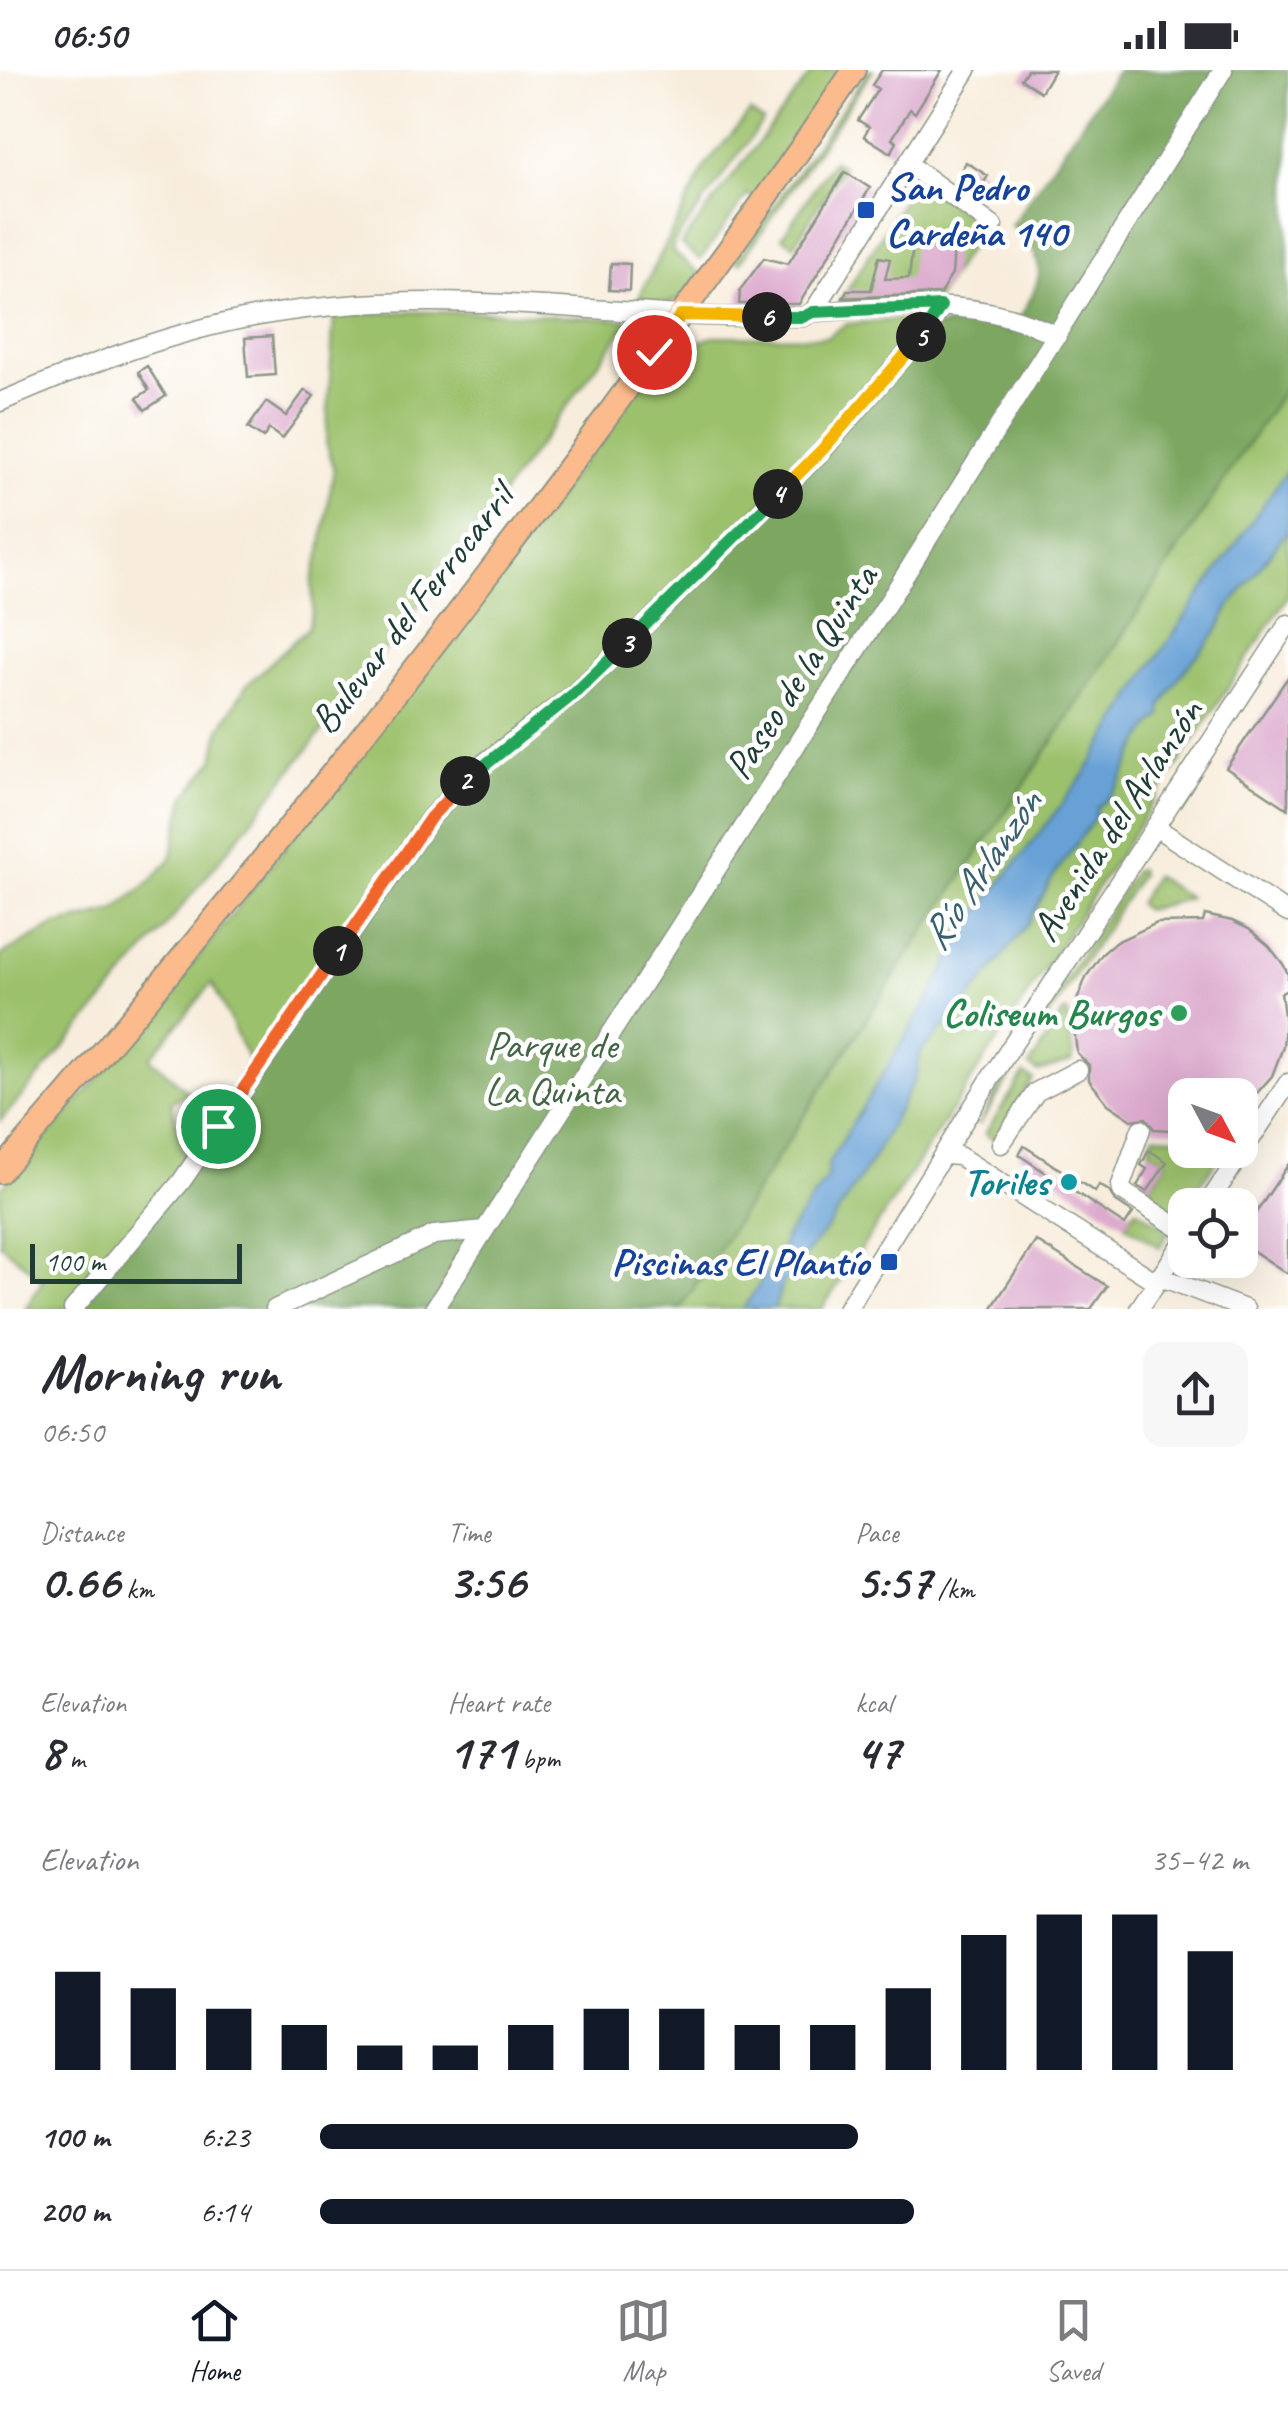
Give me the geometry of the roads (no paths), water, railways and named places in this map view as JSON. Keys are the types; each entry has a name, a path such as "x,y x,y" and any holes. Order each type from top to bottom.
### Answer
{"main road":[{"name":"Bulevar del Ferrocarril","path":"0,1172 217,917 368,729 548,496 854,70"}],"street":[{"path":"813,312 967,70"},
{"name":"Paseo de la Quinta","path":"434,1309 1223,70"},
{"path":"908,164 994,226"},
{"path":"0,402 102,359 178,334 245,318 314,308 458,301 681,315 803,317 813,312 941,306 977,308 1056,336"},
{"path":"74,1309 181,1182 265,1054 431,817 479,767 576,692 822,450 931,325 941,306"},
{"name":"Avenida del Arlanzón","path":"952,1156 992,1076 1288,624"},
{"path":"1155,826 1288,913"},
{"path":"1000,1144 1036,1092 1078,1070"},
{"path":"1219,1188 1288,1084"},
{"path":"1141,1128 1122,1191 1168,1224"},
{"path":"847,1309 932,1176 952,1156 1150,1278 1245,1309"},
{"path":"275,1309 434,1234 484,1230"},
{"path":"1139,1309 1168,1263"}],"water":[{"path":"1288,469 1288,530 1231,605 1215,635 1179,677 1161,707 1162,716 1144,737 1117,787 1097,807 1095,817 1053,877 1028,923 967,1003 921,1052 916,1076 872,1160 829,1226 783,1282 774,1309 743,1309 780,1253 786,1236 827,1178 828,1164 933,992 966,928 1085,774 1150,668"}],"place":[{"name":"San Pedro Cardeña 140","path":"866,210"},
{"name":"Coliseum Burgos","path":"1179,1013"},
{"name":"Toriles","path":"1069,1182"},
{"name":"Piscinas El Plantío","path":"889,1262"}],"water label":[{"name":"Río Arlanzón","path":"981,870"}],"park label":[{"name":"Parque de La Quinta","path":"552,1068"}]}
